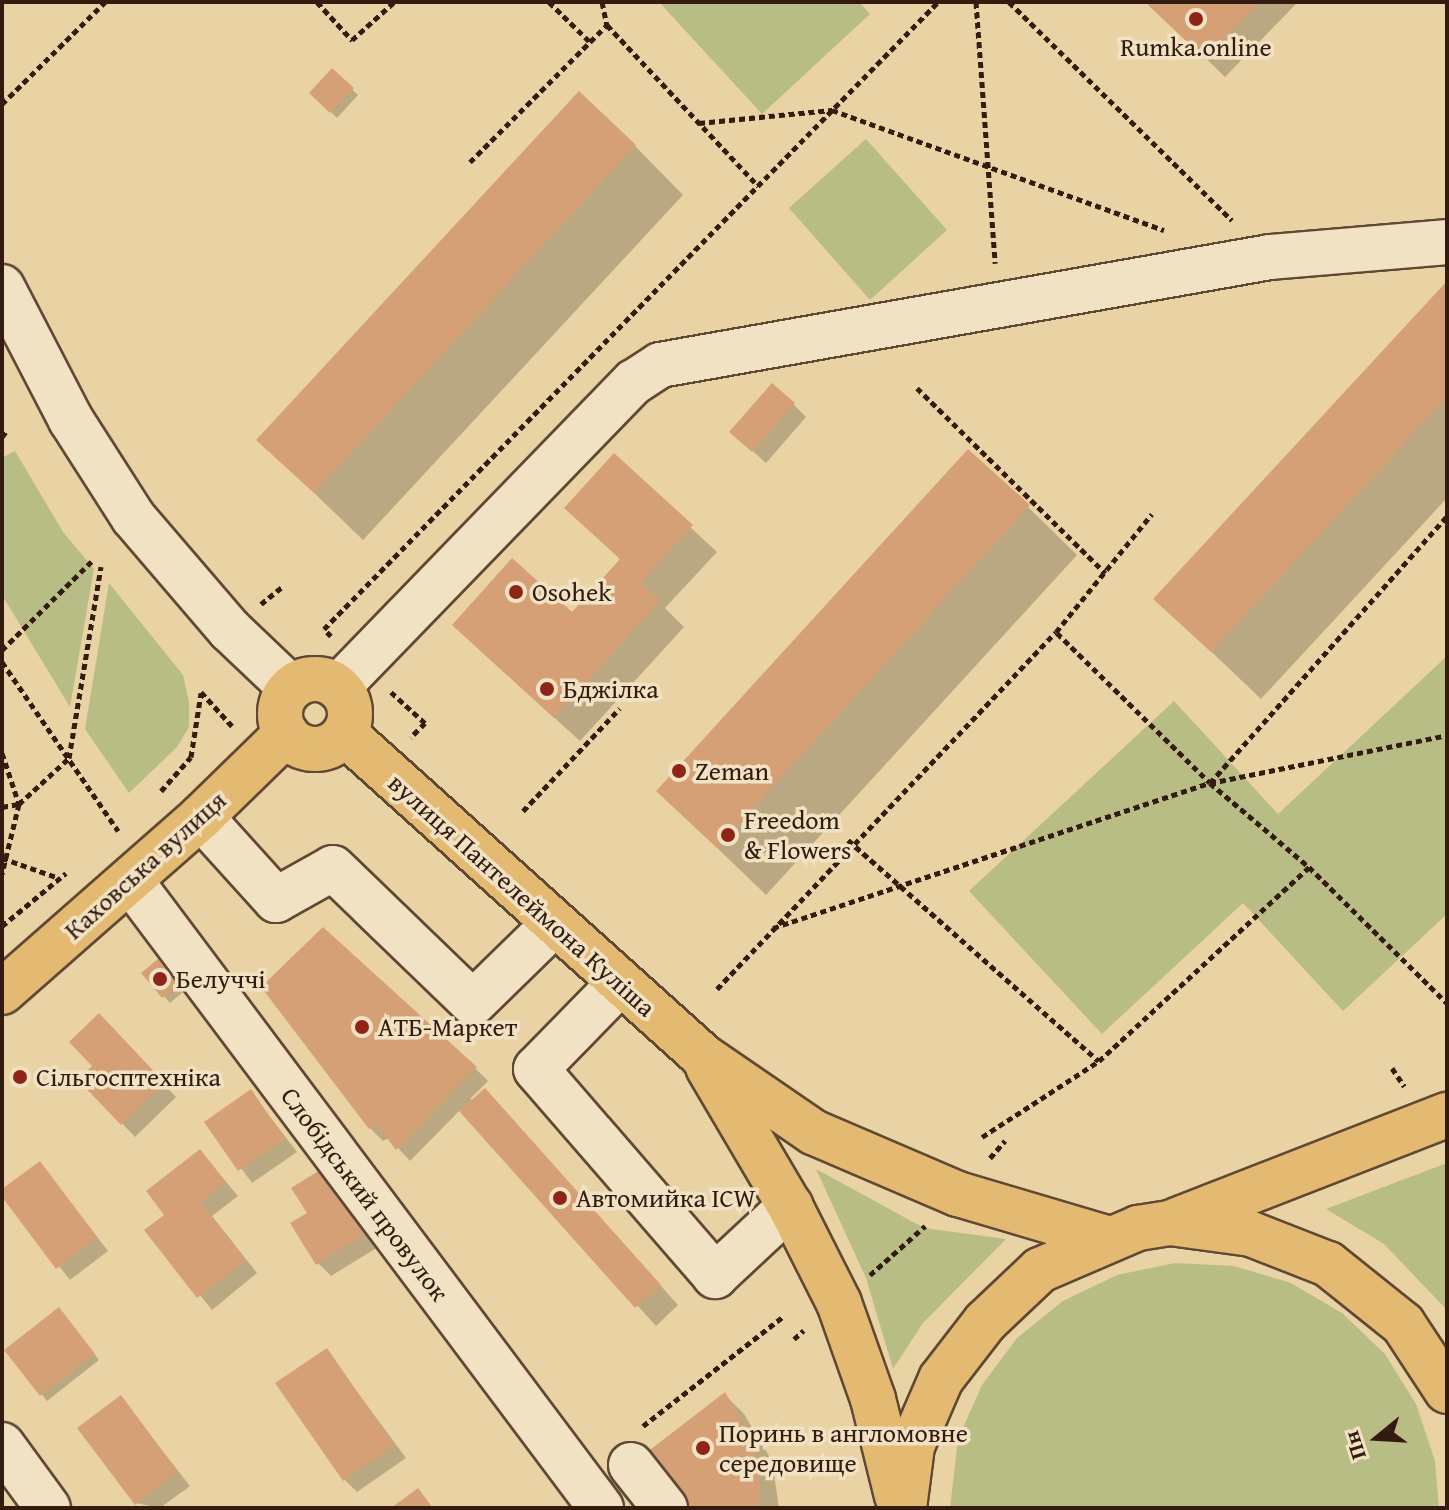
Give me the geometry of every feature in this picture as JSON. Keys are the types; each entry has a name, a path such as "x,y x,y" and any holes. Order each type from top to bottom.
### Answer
{"main road":[{"path":"323,679 338,687 350,718 345,734 332,745 316,749 286,734 282,702 291,688 306,680 323,679"},
{"name":"Каховська вулиця","path":"2,992 201,817 286,734"},
{"name":"вулиця Пантелеймона Куліша","path":"345,734 701,1055 813,1132 958,1194 1107,1238"},
{"name":"вулиця Пантелеймона Куліша","path":"701,1055 790,1206 839,1303 873,1399 902,1508"},
{"path":"902,1508 912,1446 941,1379 1011,1293 1040,1270 1107,1238 1170,1223 1447,1115"},
{"path":"1170,1223 1251,1234 1328,1264 1403,1324 1447,1391"}],"street":[{"path":"338,687 645,373 675,361 997,308 1270,257 1447,242"},
{"path":"2,287 71,420 133,517 230,630 291,688"},
{"path":"201,817 276,900 333,868 473,1003 554,924"},
{"name":"Слобідський провулок","path":"130,880 601,1508"},
{"path":"620,983 536,1069 715,1276 790,1206"},
{"path":"2,1445 48,1508"},
{"path":"635,1447 665,1508"}],"path":[{"path":"2,104 105,2"},
{"path":"317,2 352,40 394,2"},
{"path":"549,2 590,42"},
{"path":"602,2 607,25 758,186"},
{"path":"324,629 938,2"},
{"path":"976,2 990,168 997,308"},
{"path":"1009,2 1270,257"},
{"path":"470,162 607,25"},
{"path":"699,123 832,110 1171,233"},
{"path":"917,388 1105,573"},
{"path":"2,437 7,430"},
{"path":"717,989 850,843 1056,632 1152,514"},
{"path":"1210,783 1447,516"},
{"path":"2,650 94,559"},
{"path":"2,807 19,804 69,758 101,567"},
{"path":"1056,632 1210,783 1309,867 1447,1003"},
{"path":"2,662 118,831"},
{"path":"157,796 191,757 201,692"},
{"path":"523,811 620,708"},
{"path":"773,928 1210,783 1447,735"},
{"path":"2,753 19,804 2,874"},
{"path":"106,840 128,822"},
{"path":"850,843 1099,1061"},
{"path":"5,859 60,878"},
{"path":"982,1137 1099,1061 1309,867"},
{"path":"2,926 72,869"},
{"path":"794,1339 839,1303 958,1194 1005,1141"},
{"path":"635,1447 784,1316"}],"green space":[{"path":"659,2 859,2 870,14 762,114"},
{"path":"866,139 947,230 870,300 789,208"},
{"path":"15,451 63,532 94,569 70,707 2,595 2,458"},
{"path":"109,583 183,675 189,702 189,727 177,747 129,793 85,729"},
{"path":"1447,656 1447,914 1343,1011 1243,903 1102,1034 969,891 1174,701 1278,814"},
{"path":"1447,1163 1447,1310 1384,1244 1326,1209"},
{"path":"816,1169 924,1228 1006,1239 923,1323 893,1369 866,1278"},
{"path":"1175,1263 1234,1266 1291,1283 1342,1313 1385,1354 1416,1404 1435,1461 1439,1508 950,1508 958,1439 982,1385 1017,1338 1063,1301 1117,1275"}],"building":[{"path":"1151,2 1260,2 1205,59 1148,5"},
{"path":"332,68 354,88 330,113 309,93"},
{"path":"579,91 636,145 314,493 256,440"},
{"path":"1447,281 1447,397 1211,652 1153,599"},
{"path":"772,383 795,403 752,452 729,432"},
{"path":"968,449 1030,505 717,848 656,791"},
{"name":"Оsоhek","path":"614,453 693,525 641,583 660,601 554,718 452,625 512,558 572,612 620,559 564,508"},
{"name":"АТБ-Маркет","path":"323,927 477,1067 396,1150 377,1125 369,1129 261,987"},
{"name":"Белуччі","path":"158,959 178,985 162,998 141,973"},
{"path":"99,1013 165,1083 121,1125 78,1080 92,1066 69,1042"},
{"name":"Автомийка ICW","path":"485,1088 661,1285 635,1308 459,1111"},
{"path":"251,1089 285,1139 238,1171 204,1122"},
{"path":"200,1149 226,1182 201,1202 246,1260 197,1298 144,1230 164,1215 146,1191"},
{"path":"40,1161 97,1237 56,1269 2,1197 2,1189"},
{"path":"325,1167 366,1233 316,1265 290,1223 307,1213 291,1188"},
{"path":"59,1307 95,1354 40,1396 4,1350"},
{"path":"327,1348 394,1445 343,1481 275,1383"},
{"name":"Поринь в англомовне середовище","path":"725,1392 753,1440 761,1492 757,1508 681,1508 642,1456"},
{"path":"121,1395 178,1472 135,1505 77,1428"},
{"path":"418,1488 433,1508 391,1508"}],"place":[{"name":"Rumka.online","path":"1196,19"},
{"name":"Оsоhek","path":"516,592"},
{"name":"Бджілка","path":"547,689"},
{"name":"Zeman","path":"679,771"},
{"name":"Freedom & Flowers","path":"728,835"},
{"name":"Белуччі","path":"160,979"},
{"name":"АТБ-Маркет","path":"362,1027"},
{"name":"Сільгосптехніка","path":"20,1077"},
{"name":"Автомийка ICW","path":"560,1198"},
{"name":"Поринь в англомовне середовище","path":"703,1448"}]}
